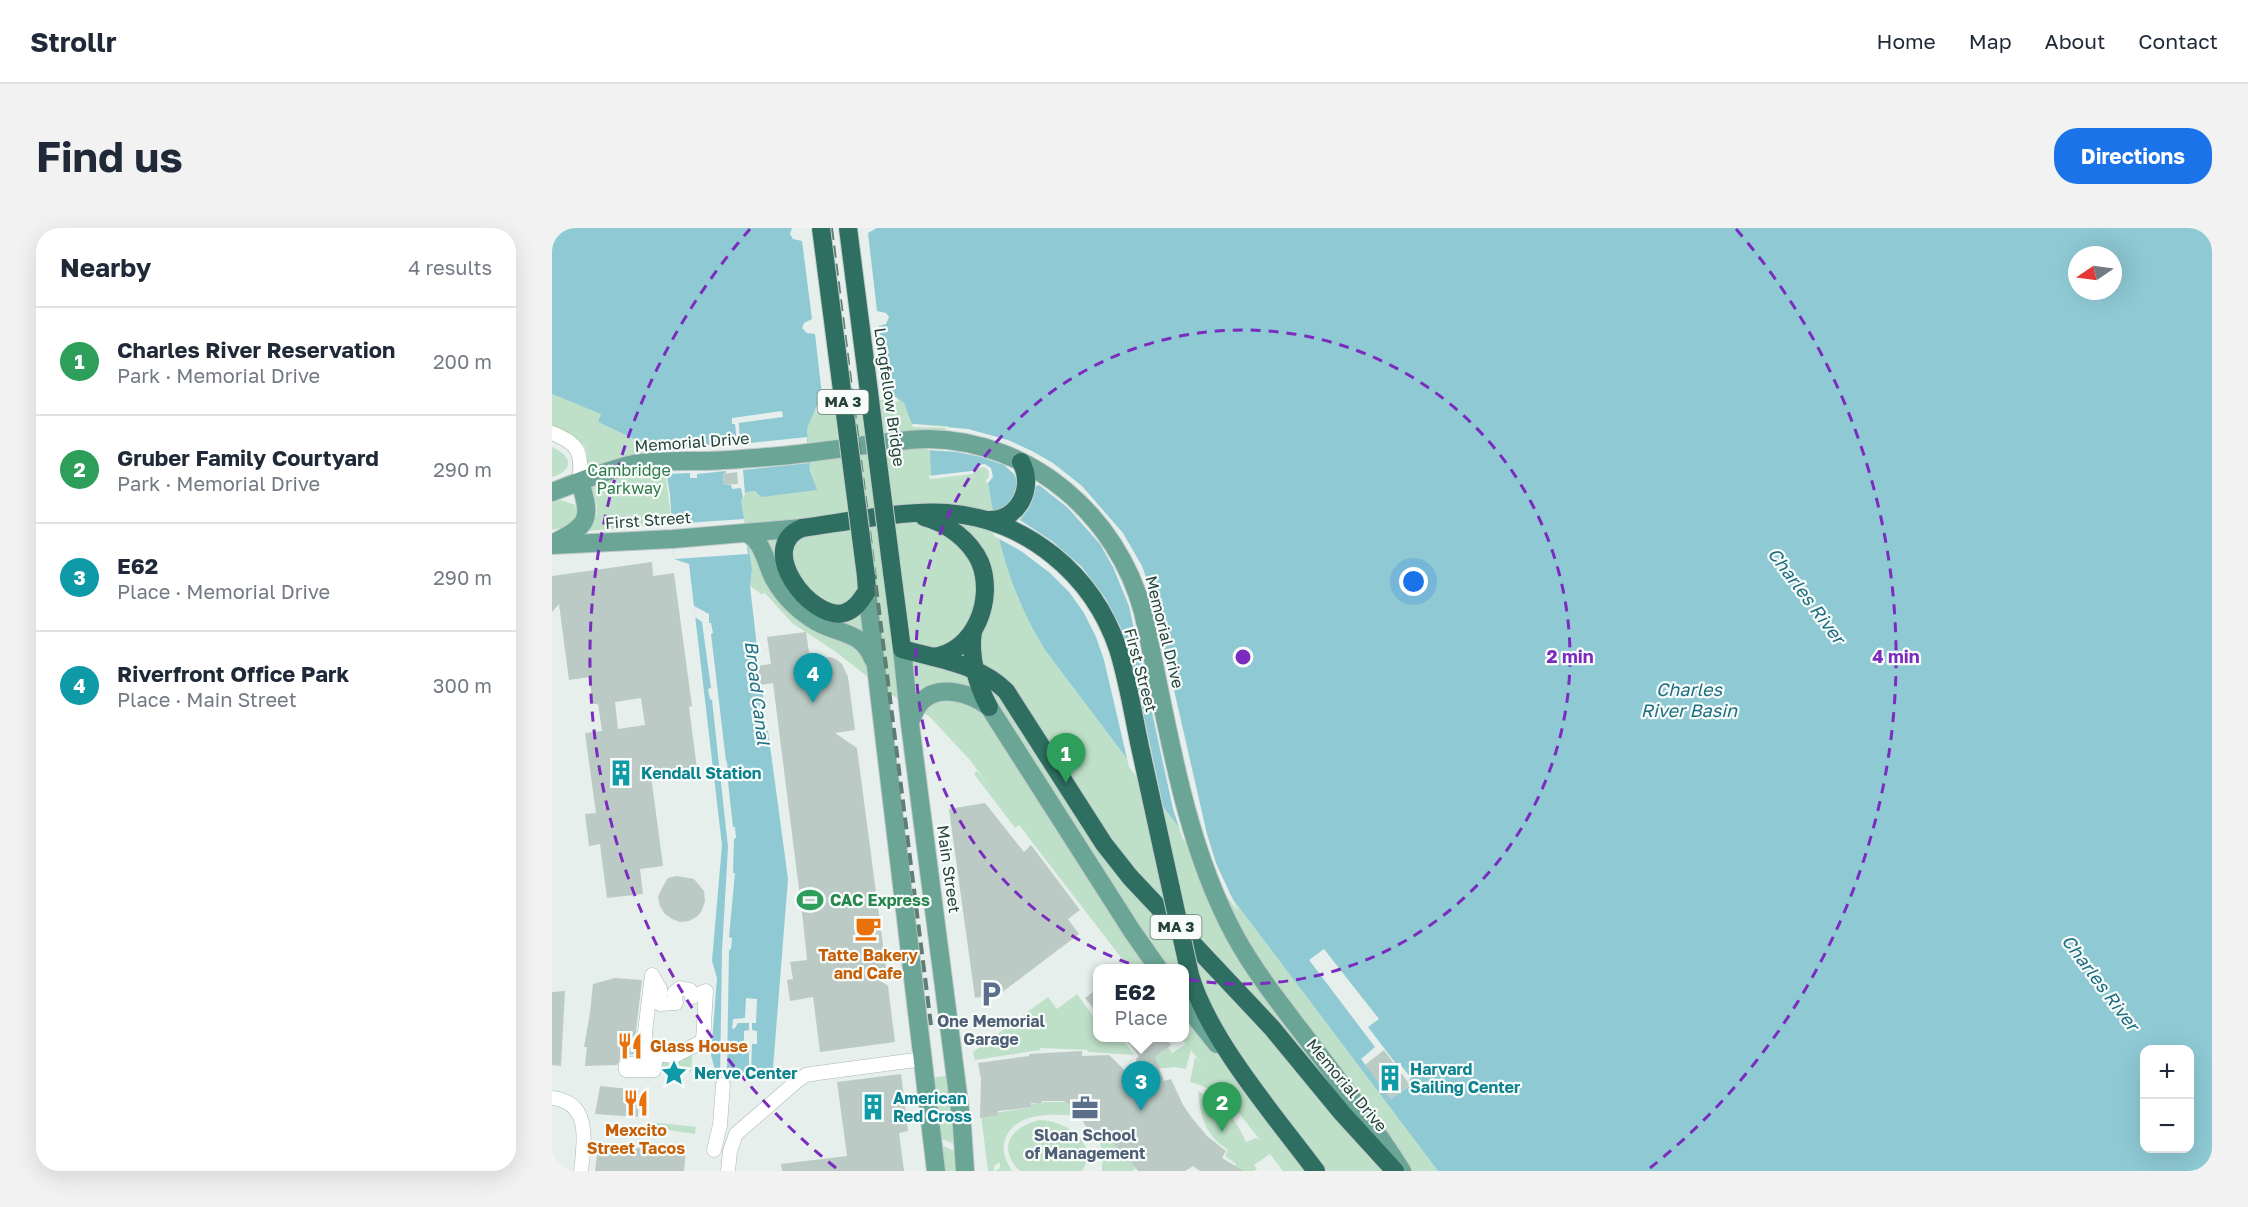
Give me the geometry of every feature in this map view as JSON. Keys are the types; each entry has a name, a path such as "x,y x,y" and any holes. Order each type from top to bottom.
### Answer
{"highway":[{"name":"MA 3","path":"821,228 867,583"},
{"name":"Longfellow Bridge","path":"848,228 892,572"},
{"path":"988,520 996,520 1008,515 1021,503 1026,484 1024,467 1021,462"},
{"name":"First Street","path":"802,528 907,514 945,513 988,520 1017,531 1052,555 1077,578 1096,603 1112,633 1120,658 1188,964"},
{"path":"907,514 945,525 964,540 977,557 985,591 981,612 973,631 972,648 976,670 989,707"},
{"path":"802,528 788,537 783,551 788,573 802,592 823,609 835,614 852,609 867,583"},
{"name":"Main Street","path":"892,572 902,649"},
{"path":"933,657 954,649 973,631"},
{"name":"Memorial Drive","path":"902,649 976,670 998,684 1012,699 1097,833 1130,877 1272,1028 1342,1113 1395,1171"},
{"name":"First Street","path":"1189,970 1210,1021 1255,1089"},
{"name":"MA 3","path":"1255,1089 1316,1171"}],"main road":[{"name":"Memorial Drive","path":"552,492 630,465 808,453 914,439 937,439 969,444 1021,462 1053,480 1082,505 1107,533 1131,575 1143,612 1192,829 1207,875 1223,913 1248,958 1362,1111 1402,1171"},
{"path":"552,544 575,530 586,519 588,508 580,482"},
{"name":"First Street","path":"552,544 673,539 802,528"},
{"path":"746,533 756,540 774,580 790,601 816,621 860,640 868,648 876,667"},
{"path":"867,583 936,1171"},
{"name":"Main Street","path":"902,649 963,1126 965,1171"},
{"path":"910,724 920,702 927,696 939,692 971,696 989,707 1155,964"},
{"path":"1189,1008 1255,1089"}],"street":[{"path":"552,433 577,448 580,482"},
{"path":"652,975 660,989 660,1004 676,1003 674,993 680,988 690,990 692,997 706,991 703,1041 674,1056 656,1054 654,1070 626,1070 626,1064 645,1063 645,1032 652,975"},
{"path":"728,1171 730,1151 736,1134 801,1078 818,1072 923,1059"},
{"path":"714,1150 720,1125 723,1085"},
{"path":"552,1098 569,1103 577,1110 581,1120 584,1140 581,1171"}],"green space":[{"name":"Cambridge Parkway","path":"552,394 602,414 598,422 649,446 662,447 672,524 586,531 593,523 597,508 586,470 586,452 578,440 552,428"},
{"path":"893,395 904,403 913,424 949,425 985,464 993,477 988,483 1008,570 1024,610 1045,650 1438,1171 1283,1171 1270,1154 1254,1165 1257,1169 1254,1171 1237,1171 1234,1168 1236,1164 1225,1156 1228,1150 1208,1130 1200,1108 1198,1091 1227,1112 1238,1126 1246,1142 1256,1138 1260,1140 1238,1112 1222,1097 1190,1082 1195,1057 1203,1066 1191,1050 1186,1069 1175,1067 1154,1069 1149,1062 1168,1047 1172,1053 1186,1044 1184,1042 1189,1042 1189,964 1126,964 1019,825 1015,828 974,774 977,771 990,787 969,759 929,716 888,693 836,652 792,623 765,593 761,594 750,586 752,569 741,500 746,492 755,491 761,497 816,489 809,463 807,429 816,407"},
{"path":"552,447 564,454 568,463 565,471 552,477"},
{"path":"552,499 575,505 577,515 569,526 552,530"},
{"path":"1077,994 1093,1016 1093,1042 1124,1042 1134,1055 1040,1048 1040,1050 975,1060 973,1052 1048,997 1057,1009"},
{"path":"693,1046 691,1072 675,1066 654,1075 656,1054"},
{"path":"951,1075 955,1144 939,1138 931,1078"},
{"path":"1042,1102 1077,1102 1081,1116 1037,1116 1018,1123 1010,1130 1004,1144 1005,1156 1012,1171 995,1171 1000,1168 1000,1162 994,1166 994,1171 988,1171 981,1115 1032,1107 1032,1104 1042,1104"},
{"path":"1040,1120 1060,1124 1078,1135 1087,1151 1082,1171 1020,1171 1009,1154 1010,1139 1021,1127"},
{"path":"650,1122 696,1127 695,1134 649,1127"},
{"path":"1105,1139 1109,1144 1114,1141 1136,1168 1132,1171 1102,1171 1103,1154 1100,1142"},
{"path":"942,1145 958,1153 959,1171 942,1171"}],"water":[{"name":"Charles River Basin","path":"552,228 2212,228 2212,1171 1438,1171 1045,650 1033,630 1008,570 996,528 988,483 992,477 984,464 972,471 931,476 930,450 946,451 949,426 912,424 904,403 893,395 816,407 807,429 810,470 817,490 761,497 755,491 746,492 741,500 752,569 750,586 759,665 750,667 753,686 762,685 764,704 760,704 763,731 768,731 788,879 773,1068 717,1077 711,1055 717,978 712,961 722,845 689,564 674,559 670,495 662,447 649,446 598,422 601,414 552,394"}],"pier":[{"path":"792,228 877,228 868,233 877,311 886,313 889,317 886,324 879,326 888,395 896,397 899,402 888,399 820,408 816,414 816,407 823,404 815,334 807,333 802,328 804,323 812,319 802,241 793,239 790,234"},
{"path":"782,411 783,417 739,423 740,444 807,437 809,463 743,470 745,494 743,498 741,488 732,489 731,485 724,485 723,474 726,471 697,474 697,478 690,478 690,473 666,474 662,447 688,447 688,442 695,441 695,446 721,444 721,440 734,439 734,444 737,444 735,424 732,424 732,418"},
{"path":"912,424 968,429 1008,440 1032,451 1053,463 1082,486 1123,533 1142,566 1152,594 1207,834 1216,863 1238,911 1182,837 1173,809 1129,606 1113,567 1100,544 1068,508 1039,485 1036,486 1030,507 1020,520 1052,541 1082,567 1106,599 1120,626 1133,665 1165,815 1129,767 1104,660 1084,613 1069,592 1050,573 1021,551 994,536 989,510 1008,506 1016,496 1017,481 1014,474 1004,465 981,457 957,452 927,450 930,447 943,448 946,428 913,427"},
{"path":"985,464 991,468 993,477 988,483 985,482 989,476 988,470 984,467 978,468 972,474 931,479 928,476 972,471 977,465"},
{"path":"744,519 748,554 674,559 672,524"},
{"path":"694,606 709,614 709,623 711,623 713,633 711,634 736,838 734,839 733,873 735,873 729,937 732,938 729,950 727,1069 731,1078 720,1079 722,951 728,847 702,622 695,617"},
{"path":"1324,949 1379,1019 1368,1027 1397,1065 1400,1064 1411,1078 1409,1080 1412,1084 1391,1099 1361,1059 1375,1047 1309,960"},
{"path":"746,998 757,999 756,1023 752,1023 752,1030 757,1031 757,1044 752,1044 751,1074 749,1074 749,1044 744,1043 744,1031 749,1030 749,1023 738,1023 732,1029 733,1019 745,1018"}],"building":[{"path":"737,472 738,484 724,485 723,474"},
{"path":"652,562 653,576 674,573 692,706 689,707 697,769 651,776 663,866 640,869 643,894 607,898 600,844 589,846 585,814 596,813 585,733 602,731 598,704 593,704 589,677 569,680 559,604 552,612 552,576","holes":["641,698 645,725 618,729 615,702"]},
{"path":"806,632 810,659 829,657 836,659 842,664 848,677 855,730 835,733 857,748 886,968 866,971 888,986 895,1042 820,1052 813,997 790,1001 787,980 793,979 790,962 807,960 803,921 773,683 753,686 750,667 771,664 767,637"},
{"path":"985,803 1024,852 1031,845 1080,910 1068,919 1079,934 1001,993 975,998 949,809"},
{"path":"677,876 694,879 704,891 705,901 702,910 698,916 689,921 680,922 672,919 660,906 658,897 662,888 668,878"},
{"path":"615,978 642,980 636,1031 636,1054 622,1056 617,1065 585,1066 587,1047 584,1047 593,984"},
{"path":"565,991 561,1066 552,1065 552,992"},
{"path":"1093,992 1093,1008 1085,998"},
{"path":"1128,1042 1169,1042 1171,1045 1155,1057 1164,1081 1171,1079 1192,1118 1207,1136 1226,1151 1222,1158 1244,1171 1200,1171 1193,1166 1185,1171 1138,1171 1123,1152 1120,1152 1113,1142 1111,1143 1104,1130 1092,1137 1076,1109 1064,1101 1031,1103 1032,1107 998,1111 998,1115 980,1118 981,1079 978,1063 1029,1056 1029,1054 1082,1051 1082,1056 1109,1055 1144,1089 1136,1059 1139,1056"},
{"name":"Harvard Sailing Center","path":"1384,1050 1410,1085 1391,1099 1365,1065"},
{"path":"901,1074 908,1131 899,1133 904,1171 782,1171 781,1164 847,1156 837,1082"},
{"path":"600,1086 639,1090 638,1117 595,1114"},
{"path":"598,1146 686,1150 684,1171 595,1171"}],"railway":[{"path":"831,228 931,1025"}],"place":[{"name":"Riverfront Office Park","path":"813,703"},
{"name":"Kendall Station","path":"621,773"},
{"name":"Charles River Reservation","path":"1066,783"},
{"name":"CAC Express","path":"810,900"},
{"name":"Tatte Bakery and Cafe","path":"868,928"},
{"name":"One Memorial Garage","path":"991,994"},
{"name":"Glass House","path":"630,1046"},
{"name":"Nerve Center","path":"674,1073"},
{"name":"Harvard Sailing Center","path":"1390,1078"},
{"name":"Mexcito Street Tacos","path":"636,1103"},
{"name":"American Red Cross","path":"873,1107"},
{"name":"Sloan School of Management","path":"1085,1108"},
{"name":"E62","path":"1141,1111"},
{"name":"Gruber Family Courtyard","path":"1222,1132"}],"water label":[{"name":"Charles River","path":"1806,596"},
{"name":"Broad Canal","path":"757,693"},
{"name":"Charles River","path":"2100,983"}]}
